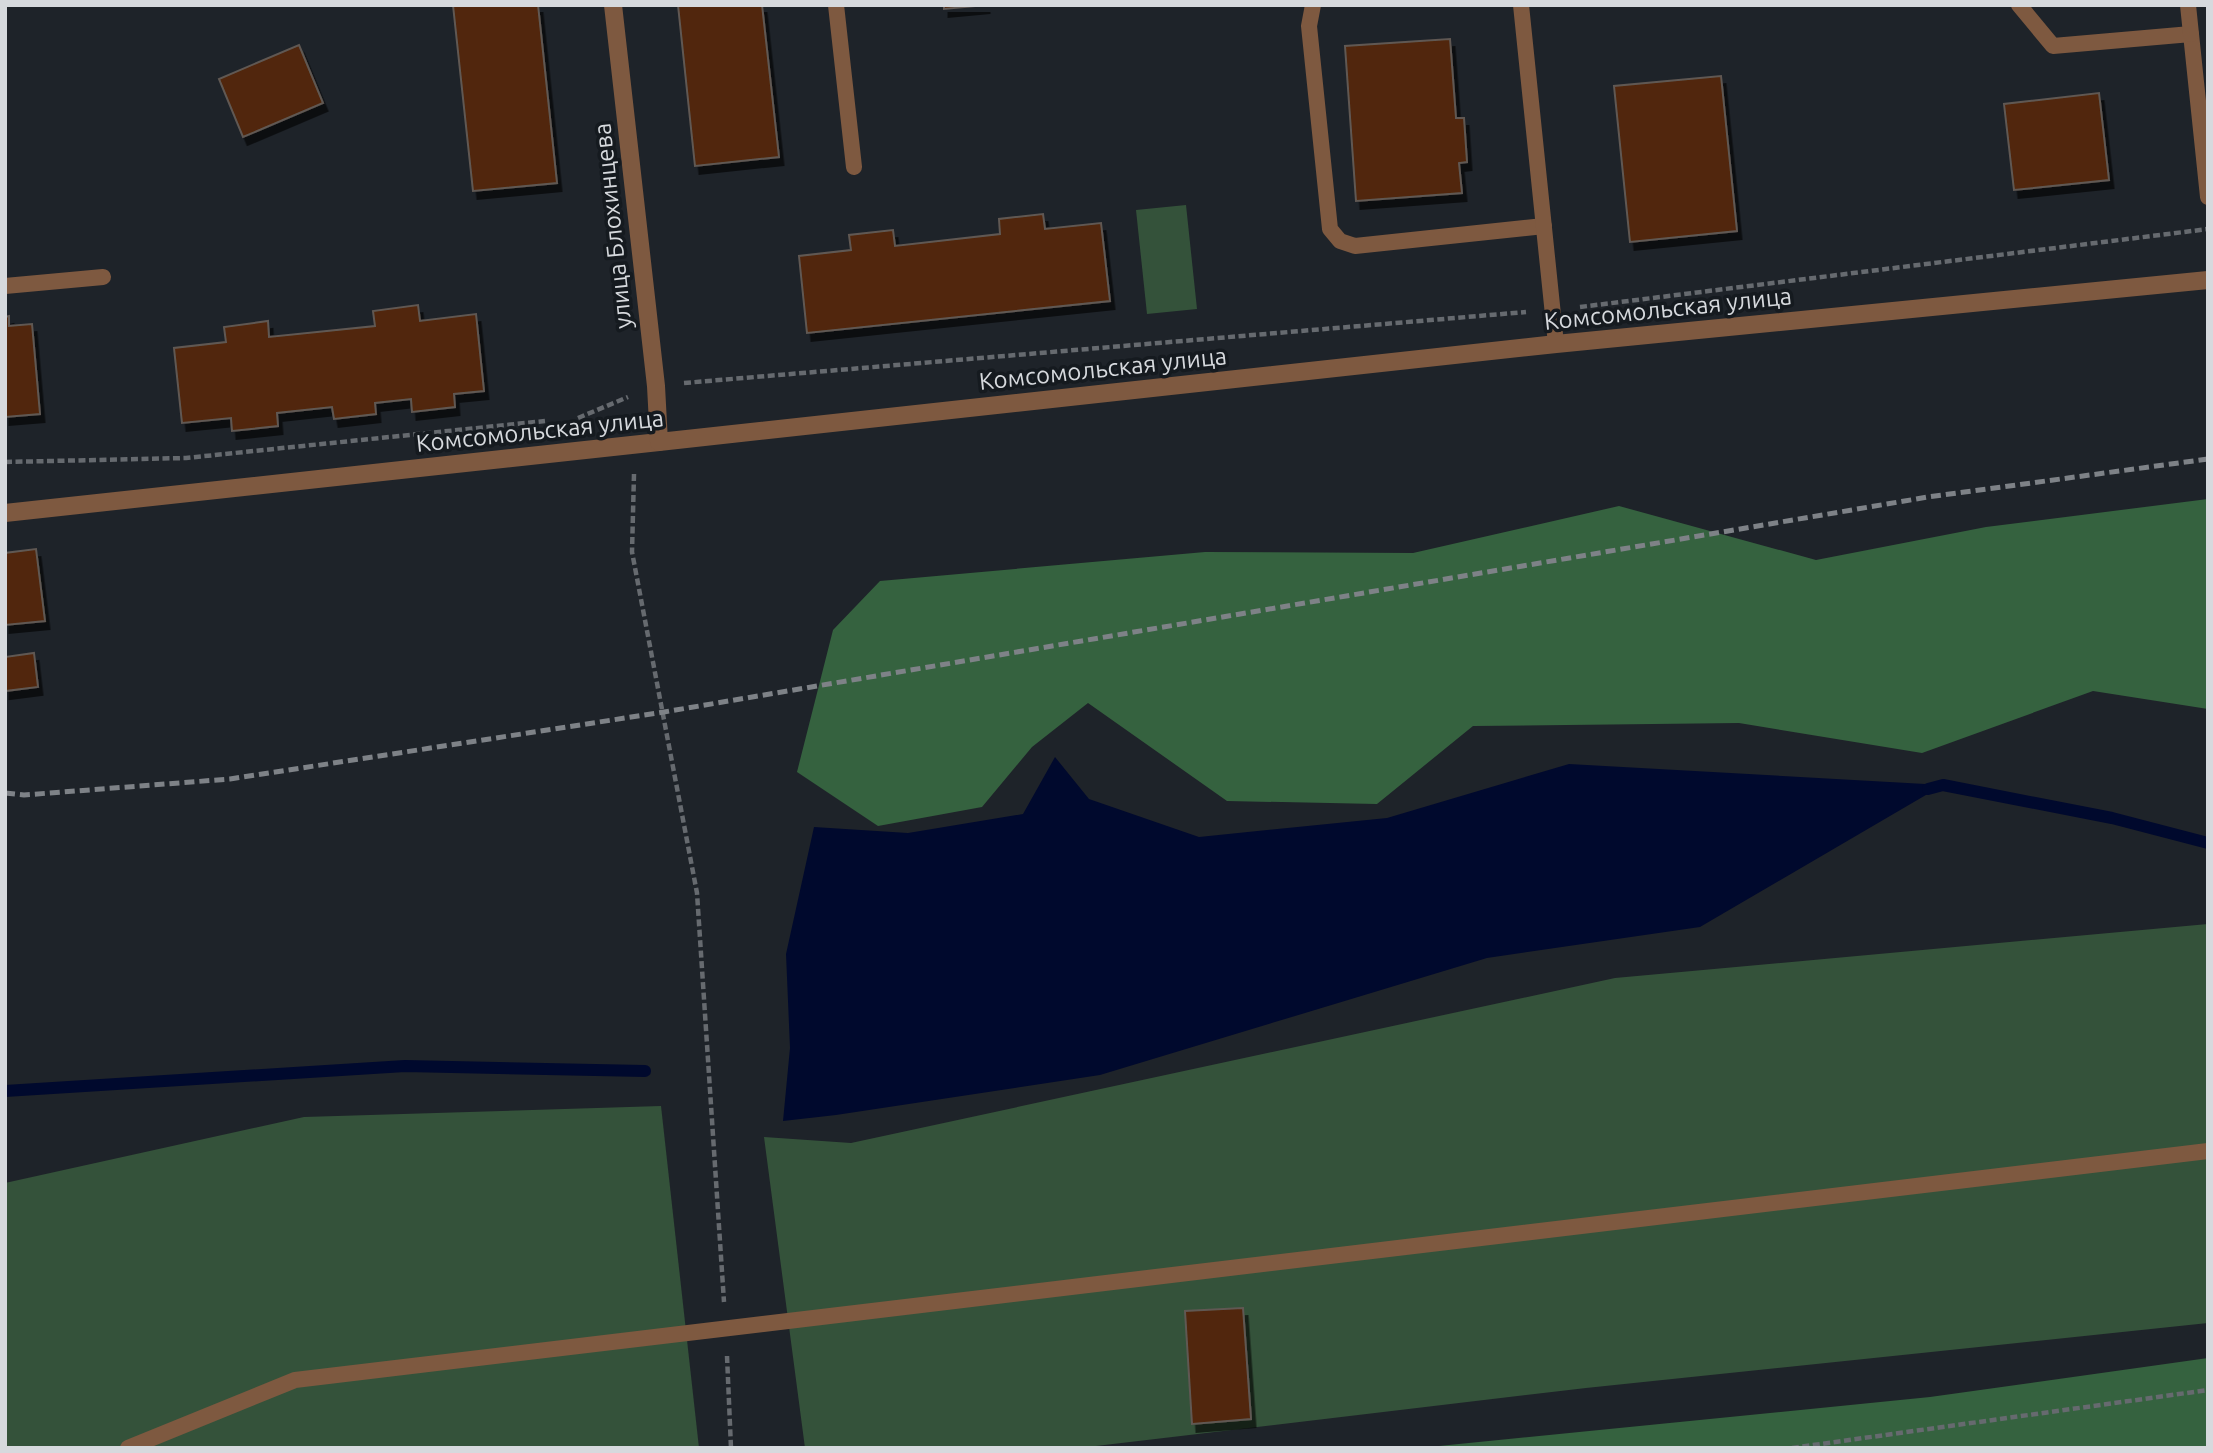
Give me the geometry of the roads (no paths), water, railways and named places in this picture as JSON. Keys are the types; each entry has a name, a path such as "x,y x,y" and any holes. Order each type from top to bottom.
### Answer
{"street":[{"name":"улица Блохинцева","path":"614,5 656,386 659,442"},
{"name":"Комсомольская улица","path":"5,513 1556,344 2208,280"}],"lane":[{"path":"836,5 854,167"},
{"path":"1313,5 1308,26 1329,229 1340,241 1354,246 1545,226"},
{"path":"1521,5 1556,344"},
{"path":"2020,5 2053,46 2191,34"},
{"path":"2188,5 2208,197"},
{"path":"5,286 103,277"},
{"path":"128,1448 295,1381 2208,1151"}],"water":[{"path":"1055,757 1089,799 1199,837 1387,818 1569,764 1943,785 1700,927 1487,958 1100,1075 783,1121 790,1048 786,954 814,827 908,833 1023,814"}],"waterway":[{"path":"1928,789 1943,785 2112,818 2208,843"},
{"path":"5,1091 405,1066 645,1071"}],"railway":[{"path":"5,793 24,795 230,779 664,712 1928,497 2208,459"}]}
